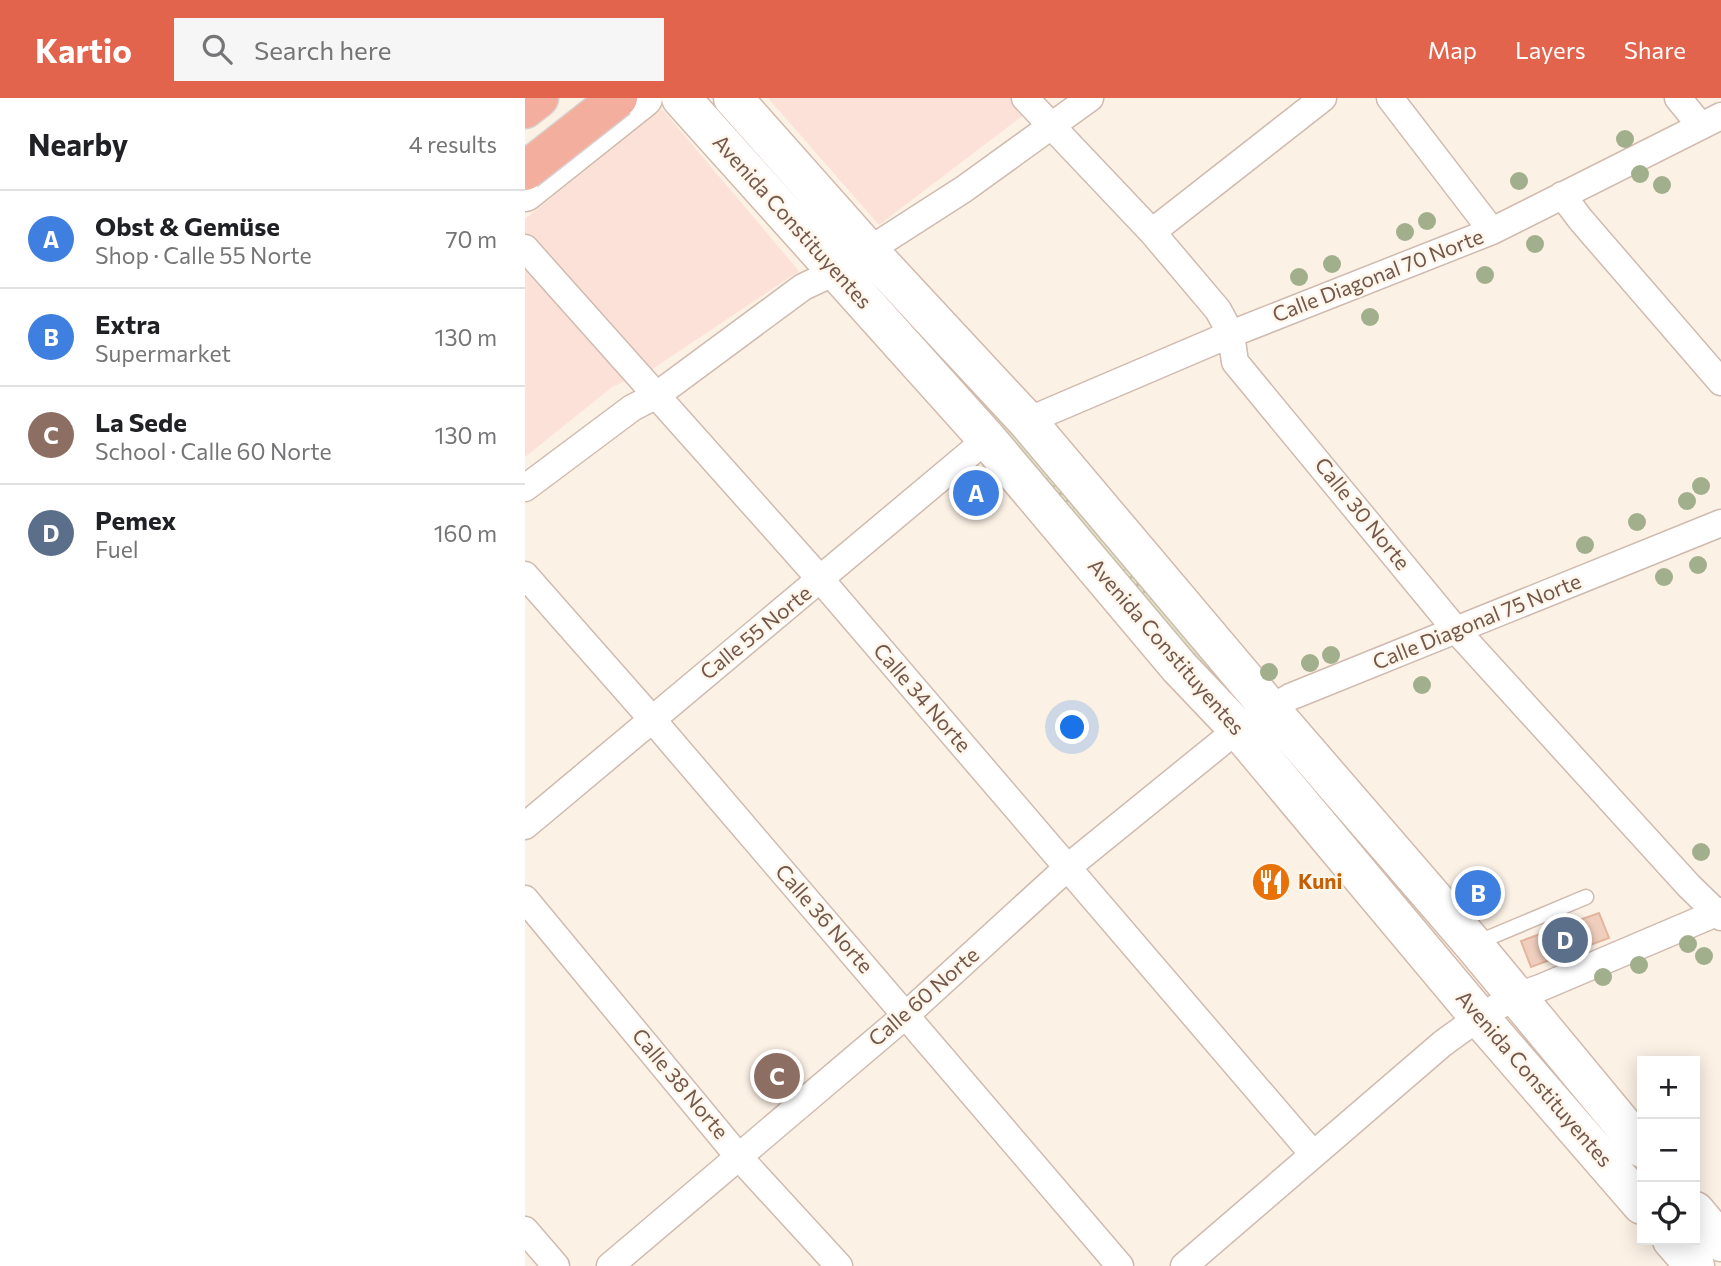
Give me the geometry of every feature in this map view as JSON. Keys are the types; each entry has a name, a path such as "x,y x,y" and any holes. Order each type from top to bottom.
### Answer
{"highway":[{"path":"525,109 539,98"},
{"path":"525,143 583,98"},
{"path":"540,169 618,98"}],"main road":[{"path":"540,169 643,98"},
{"name":"Avenida Constituyentes","path":"681,98 987,439 1179,667 1238,729 1479,1017 1637,1199"},
{"name":"Avenida Constituyentes","path":"733,98 867,250 1027,421 1473,944 1637,1142"},
{"path":"525,109 548,134 553,152 525,192"},
{"path":"1700,1217 1721,1242"},
{"path":"1676,1245 1695,1266"}],"street":[{"name":"Calle 30 Norte","path":"1025,98 1152,232 1218,310 1231,334 1235,362 1457,630 1689,886 1720,913"},
{"path":"525,488 632,408 657,395 803,287 835,272 964,189 1090,98"},
{"path":"1152,232 1322,98"},
{"path":"1390,98 1492,231"},
{"path":"1678,98 1711,121"},
{"name":"Calle Diagonal 70 Norte","path":"1027,421 1231,334 1492,231 1711,121"},
{"path":"1562,195 1721,382"},
{"name":"Calle 34 Norte","path":"525,248 821,580 1313,1154"},
{"name":"Calle 55 Norte","path":"525,826 987,439"},
{"name":"Calle Diagonal 75 Norte","path":"1238,729 1290,697 1721,523"},
{"name":"Calle 36 Norte","path":"525,575 652,718 1120,1266"},
{"name":"Calle 60 Norte","path":"610,1266 906,1014 1069,867 1238,729"},
{"name":"Calle 38 Norte","path":"525,899 738,1156 839,1266"},
{"path":"1184,1266 1442,1044 1479,1017 1514,996 1540,988 1720,913"},
{"path":"525,1230 556,1266"}],"lane":[{"path":"1473,944 1586,897"}],"shaded area":[{"path":"768,98 1046,98 879,225"},
{"path":"662,109 799,271 651,370 612,387 525,457 525,219"}],"green space":[{"path":"895,287 1241,696 1230,705 883,294"}],"building":[{"path":"1599,913 1609,938 1531,967 1521,941"}],"place":[{"name":"Obst & Gemüse","path":"976,493"},
{"name":"Kuni","path":"1271,882"},
{"name":"Extra","path":"1478,893"},
{"name":"Pemex","path":"1565,940"},
{"name":"La Sede","path":"777,1076"}]}
